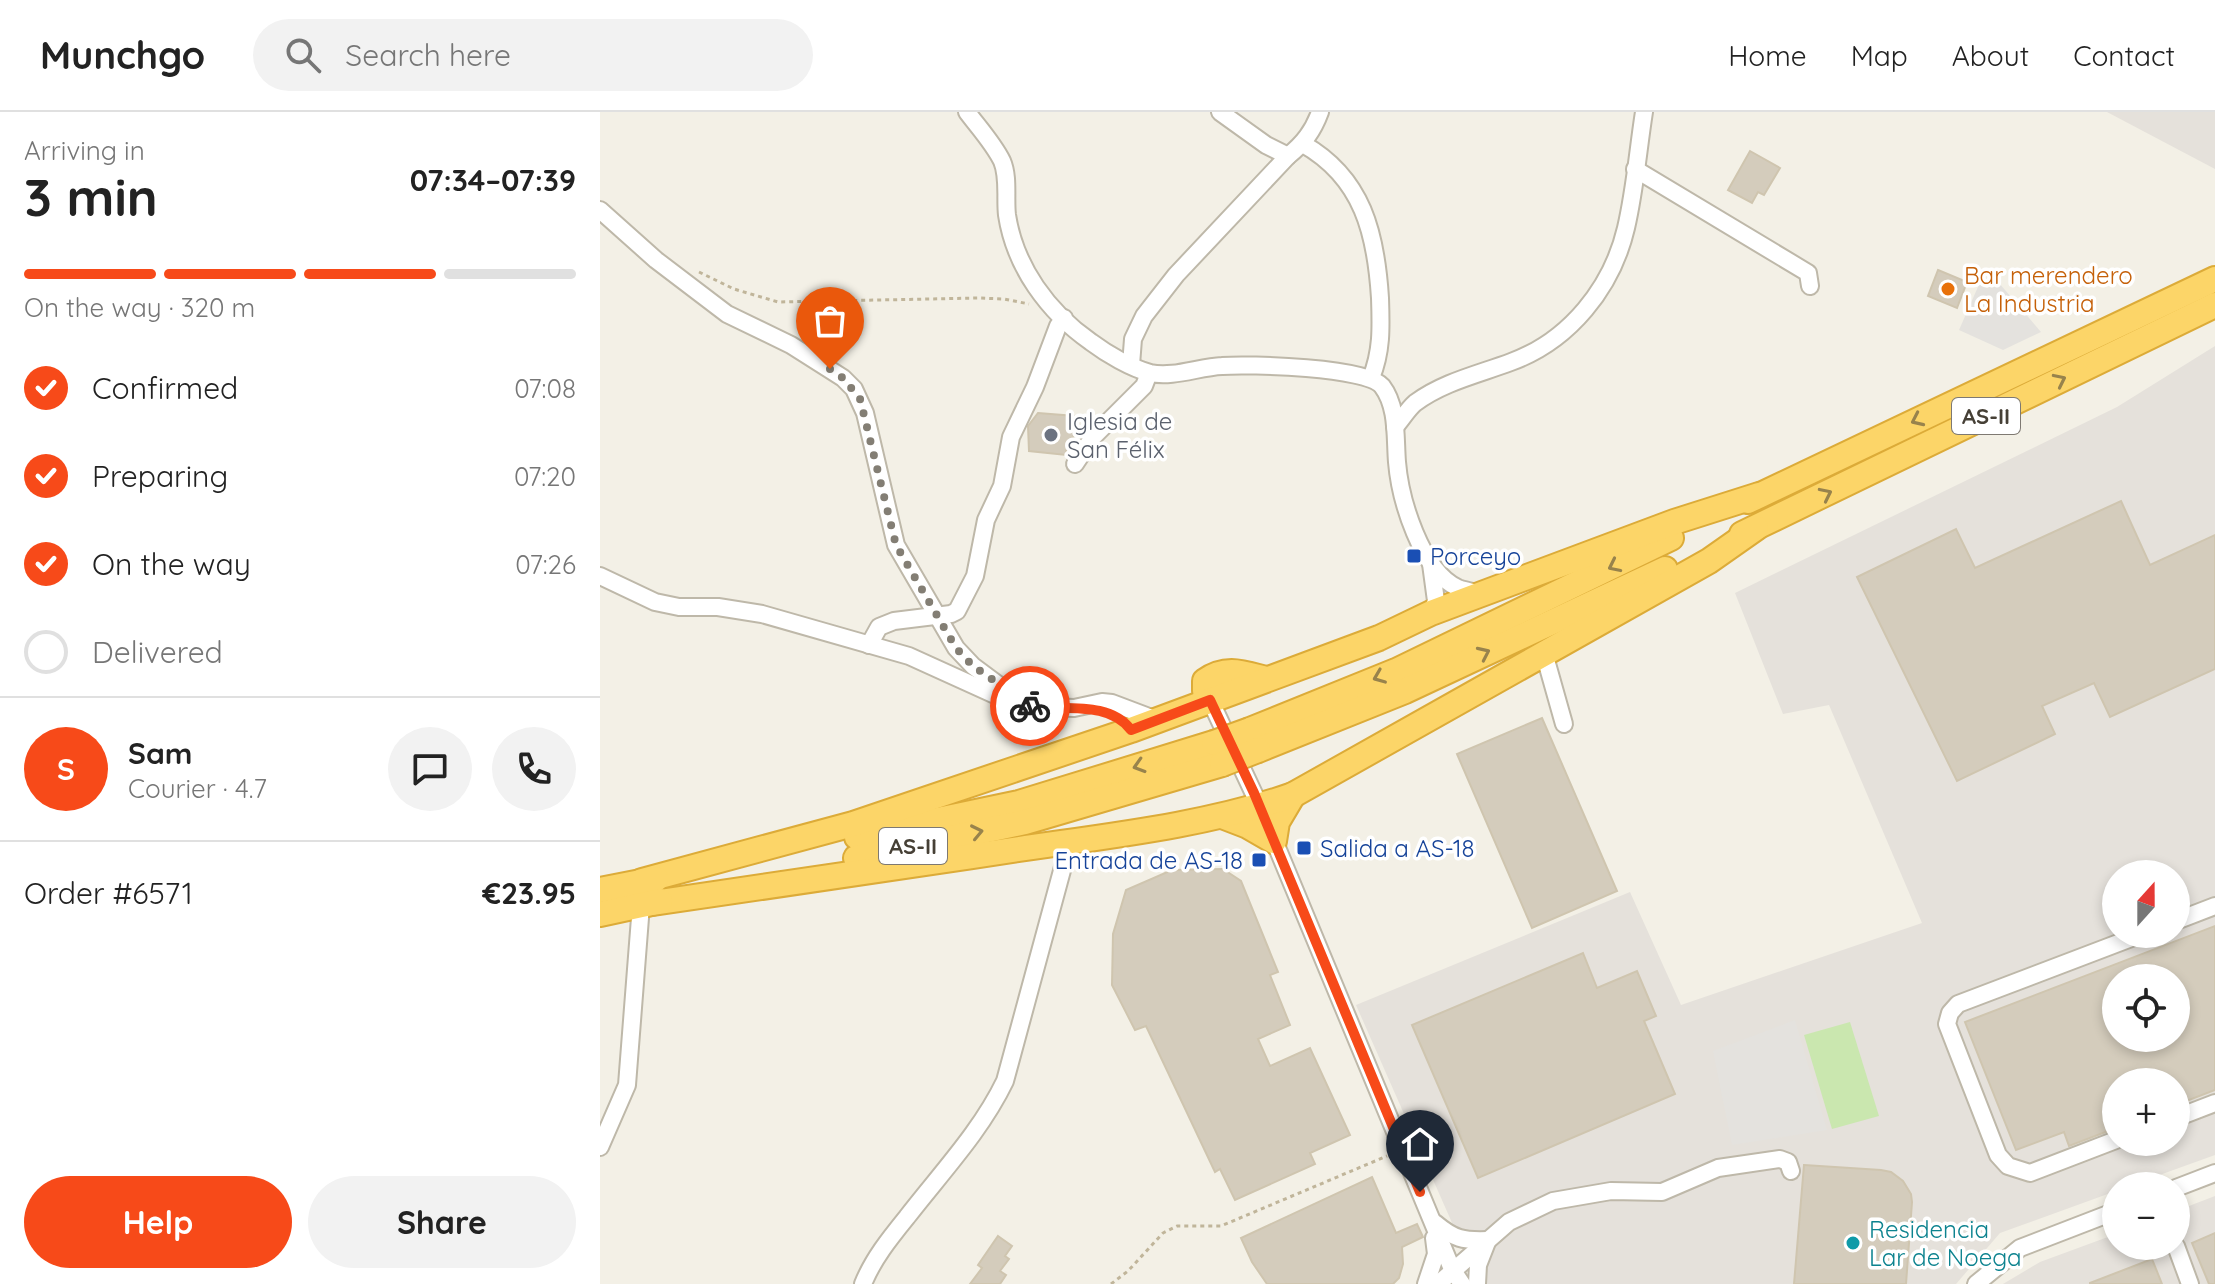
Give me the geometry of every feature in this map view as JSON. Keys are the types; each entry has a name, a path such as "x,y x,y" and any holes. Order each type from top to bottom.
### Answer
{"highway":[{"name":"AS-II","path":"1254,740 1759,495 2215,279"},
{"name":"AS-II","path":"600,914 643,897 1025,822 1254,740 1405,691 1756,528 2215,305"},
{"path":"643,897 1131,730 1210,700 1205,691 1205,681 1218,672 1242,673 1266,679 1379,638 1411,631 1442,607 1674,522 1759,495"},
{"path":"643,897 1064,842 1222,816 1257,800 1293,795 1709,561 1756,528"},
{"path":"1222,816 1274,841 1277,822 1293,795"},
{"name":"AS-II","path":"600,890 643,897"}],"street":[{"path":"967,112 1003,163 1006,206 1016,254 1026,275 1064,318 1091,342 1149,373 1250,365 1371,378 1380,384 1388,397 1395,427 1400,486 1408,518 1431,562 1442,607"},
{"path":"1220,112 1266,145 1288,156"},
{"path":"1131,365 1133,339 1144,316 1176,275 1288,156 1303,144 1320,112"},
{"path":"1395,427 1413,405 1440,388 1550,345 1581,314 1605,281 1627,226 1644,112"},
{"path":"1303,144 1336,169 1358,201 1372,231 1377,256 1382,346 1371,378"},
{"path":"1635,169 1808,273 1810,286"},
{"path":"600,210 656,260 727,314 791,345 843,378 854,389 865,413 896,545 956,648 973,666 1027,706"},
{"path":"869,645 879,627 894,621 957,611 975,576 986,520 1002,486 1011,437 1064,318"},
{"path":"1075,464 1093,437 1144,386 1149,373"},
{"path":"1431,562 1436,601 1442,607"},
{"path":"600,576 655,602 762,614 909,656 1027,706 1109,713 1125,722 1131,730"},
{"path":"1544,653 1564,724"},
{"path":"1210,700 1257,800 1452,1269 1462,1284"},
{"path":"1074,708 1112,703 1157,720"},
{"path":"863,1284 888,1241 992,1108 1005,1081 1067,852 1064,842"},
{"path":"600,1147 627,1085 643,897"},
{"path":"2190,916 2215,906"},
{"path":"2102,1145 2030,1173 2008,1166 1998,1155 1947,1024 1950,1013 1958,1004 2105,948"},
{"path":"2190,1113 2215,1103"},
{"path":"1438,1284 1509,1222 1553,1201 1611,1191 1662,1192 1718,1168 1780,1159 1788,1162 1791,1171"},
{"path":"2190,1183 2215,1173"},
{"path":"1976,1284 2020,1248 2102,1216"},
{"path":"1432,1221 1451,1236 1468,1241 1488,1240"},
{"path":"1426,1284 1436,1254 1432,1221"},
{"path":"1477,1284 1478,1265 1488,1240"},
{"path":"2181,1260 2190,1284"}],"path":[{"path":"698,271 734,289 778,302 1004,299 1030,304 1064,318"},
{"path":"1111,1284 1128,1271 1163,1233 1177,1226 1221,1226 1391,1155"}],"shaded area":[{"path":"2107,112 2215,112 2215,169"},
{"path":"1981,280 1987,288 1999,283 2041,332 2003,350 1959,330"},
{"path":"2215,346 2215,1155 2168,1172 2102,1172 2102,1196 2000,1233 1956,1284 1479,1284 1356,1005 1630,892 1681,1005 1922,923 1829,705 1783,714 1735,593 2117,407"},
{"path":"1795,1020 1827,1130 1732,1145 1713,1051"},
{"path":"2215,1196 2215,1284 2003,1284 2040,1262 2102,1239 2102,1260 2190,1260 2190,1206"}],"green space":[{"path":"1850,1022 1879,1116 1832,1129 1804,1035"}],"building":[{"path":"1750,151 1780,168 1764,195 1758,192 1752,203 1728,190"},
{"name":"Bar merendero La Industria","path":"1938,270 1967,282 1957,308 1928,296"},
{"name":"Iglesia de San Félix","path":"1038,413 1075,416 1073,445 1067,445 1066,455 1029,451 1028,426"},
{"path":"2121,501 2150,565 2215,535 2215,669 2110,717 2094,683 2042,706 2055,734 1957,781 1857,577 1956,529 1975,568"},
{"path":"1542,718 1617,891 1532,928 1457,754"},
{"path":"1223,869 1241,881 1278,972 1270,975 1290,1025 1258,1039 1270,1066 1310,1048 1350,1135 1310,1153 1315,1164 1235,1200 1220,1169 1215,1172 1146,1026 1135,1030 1112,985 1113,934 1126,890 1172,870"},
{"path":"2215,926 2215,1090 2190,1100 2190,1068 2102,1068 2102,1133 2069,1146 2064,1132 2016,1150 1965,1022 2102,969 2102,1052 2190,1052 2190,964 2116,964 2158,948 2190,948 2190,936"},
{"path":"1583,953 1597,988 1637,971 1656,1016 1644,1021 1675,1094 1478,1178 1412,1025"},
{"name":"Residencia Lar de Noega","path":"1804,1165 1881,1170 1891,1172 1903,1181 1912,1202 1906,1284 1794,1284"},
{"path":"1372,1177 1396,1233 1417,1224 1423,1237 1402,1247 1403,1264 1399,1278 1393,1284 1267,1284 1241,1238"},
{"path":"2215,1233 2215,1284 2209,1284 2192,1243"},
{"path":"998,1236 1012,1246 1005,1256 1009,1259 1000,1271 1006,1275 1000,1284 970,1284 982,1268 978,1265"},
{"path":"2152,1260 2162,1284 2090,1284"}],"way so far":[{"path":"830,369 843,378 860,399 896,545 956,648 973,666 1030,706"}],"place":[{"name":"Bar merendero La Industria","path":"1948,289"},
{"name":"Iglesia de San Félix","path":"1051,435"},
{"name":"Porceyo","path":"1414,556"},
{"name":"Salida a AS-18","path":"1304,848"},
{"name":"Entrada de AS-18","path":"1259,860"},
{"name":"Residencia Lar de Noega","path":"1853,1243"}],"route":[{"path":"1030,706 1109,713 1125,722 1131,730 1210,700 1254,793 1420,1192"}]}
